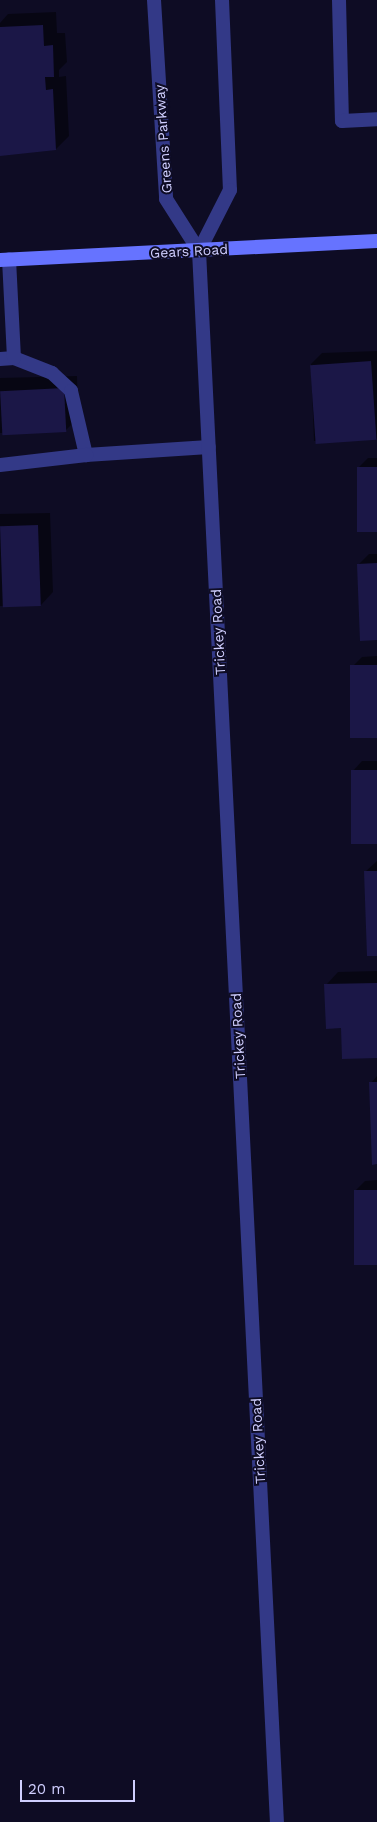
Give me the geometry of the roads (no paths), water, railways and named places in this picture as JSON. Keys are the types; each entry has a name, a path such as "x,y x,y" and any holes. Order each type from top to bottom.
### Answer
{"main road":[{"name":"Gears Road","path":"4,260 377,241"}],"street":[{"name":"Greens Parkway","path":"154,0 166,198 199,251"},
{"path":"199,251 230,190 222,0"},
{"path":"339,0 342,121 377,119"},
{"name":"Trickey Road","path":"199,251 277,1822"},
{"path":"4,260 7,359 52,373 71,391 86,455"},
{"path":"0,465 86,455 209,447"}]}
